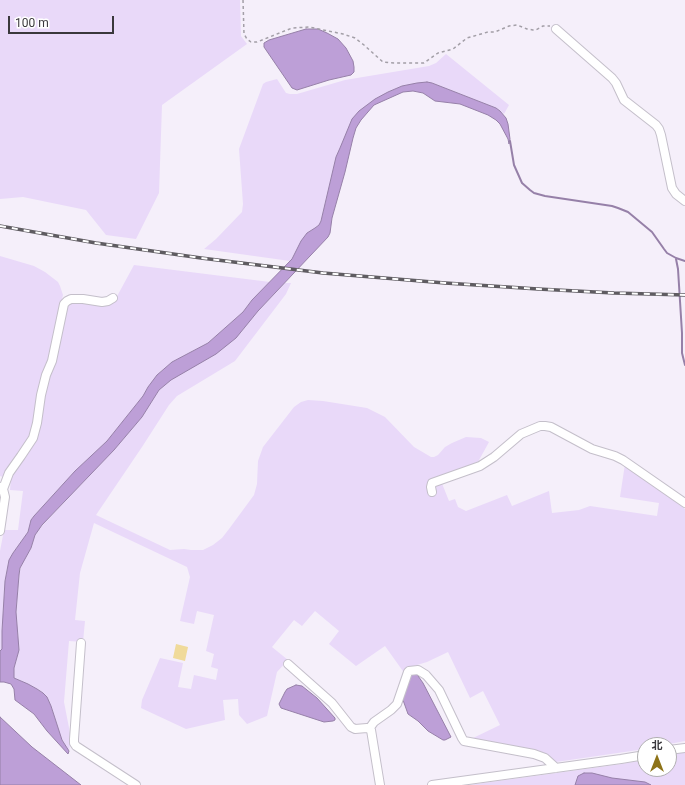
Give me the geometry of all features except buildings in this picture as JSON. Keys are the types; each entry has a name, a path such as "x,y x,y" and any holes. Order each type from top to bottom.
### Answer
{"street":[{"path":"556,29 616,82 624,100 656,125 659,130 672,188 676,194 685,201"},
{"path":"0,531 5,501 5,493 1,488 9,473 33,438 41,395 46,375 52,361 64,304 71,299 102,302 113,298"},
{"path":"432,492 432,483 480,466 494,457 521,434 540,426 545,426 551,427 592,449 623,460 685,503"},
{"path":"81,644 74,743 76,746 136,785"},
{"path":"288,664 332,703 351,727 355,729 370,729"},
{"path":"380,785 370,729 374,722 391,710 396,704 408,672 418,670 439,690 464,741 534,754 545,758 556,768"},
{"path":"432,785 637,756"}],"path":[{"path":"243,0 244,34 251,42 257,42 292,28 309,27 355,38 383,62 424,62 438,53 453,49 467,38 488,32 495,32 509,26 517,25 527,29 536,30 548,25 556,29"}],"shaded area":[{"path":"0,0 240,0 241,36 247,44 162,105 159,193 136,239 106,235 86,210 23,197 0,199"},
{"path":"306,29 318,29 338,39 346,48 353,61 354,72 351,75 297,90 292,88 264,47 264,43 269,40"},
{"path":"446,54 509,105 504,114 496,108 432,83 402,86 388,92 367,105 337,157 321,221 319,225 307,233 290,261 204,249 216,239 242,212 243,204 239,149 263,84 277,79 286,93 297,94 345,80 429,66 436,63"},
{"path":"427,82 496,108 500,111 506,118 508,124 510,139 509,144 500,124 488,115 460,104 435,101 423,93 413,91 403,92 374,105 356,128 328,237 258,311 236,338 216,354 171,380 159,390 142,417 114,450 42,525 35,535 31,548 20,568 16,612 19,650 14,668 14,678 37,689 47,697 62,740 69,751 68,754 34,714 15,700 14,689 11,684 0,682 0,651 2,649 5,581 9,560 28,532 31,520 34,516 75,471 107,441 143,396 157,375 172,362 208,343 243,312 252,300 292,259 307,233 319,225 336,157 352,119 359,111 375,99 388,92 402,86"},
{"path":"0,256 34,266 45,272 58,282 63,295 48,361 40,380 32,435 3,477 0,476"},
{"path":"134,265 270,282 252,300 243,312 208,343 172,362 161,371 107,441 75,471 31,520 28,532 13,553 7,570 5,581 2,649 0,651 0,551 4,530 18,530 23,491 10,490 11,477 31,447 44,387 68,303 115,300"},
{"path":"285,283 291,283 286,294 235,361 177,396 169,405 96,515 170,550 203,550 213,545 222,538 254,495 257,484 258,461 263,447 294,407 301,402 308,400 367,408 385,417 414,447 431,457 438,455 445,447 452,443 466,437 481,438 489,442 478,462 439,476 449,501 455,499 458,507 466,511 507,495 512,506 549,491 552,513 579,510 590,506 657,516 659,503 620,497 625,464 685,509 685,741 677,743 677,737 637,737 637,750 556,762 471,739 500,725 483,691 470,698 448,652 427,662 410,667 405,674 385,646 356,666 329,644 339,631 315,611 302,626 294,620 272,647 288,660 277,672 267,716 247,724 239,715 238,699 223,700 225,720 186,729 141,708 142,700 160,658 183,663 178,687 191,689 194,675 216,680 218,669 211,667 214,654 206,651 214,615 197,611 194,624 180,621 190,577 187,567 94,523 80,573 75,620 85,621 83,642 69,641 64,702 71,738 69,751 62,740 47,697 37,689 14,678 18,635 16,612 19,575 22,563 31,548 35,535 39,529 114,450 142,417 159,390 242,331 258,311"},
{"path":"412,673 416,673 423,683 451,737 443,740 428,731 408,714 403,700"},
{"path":"296,685 302,686 317,698 335,718 335,720 324,722 281,708 279,704 285,692 287,689"},
{"path":"0,717 32,747 81,785 0,785"},
{"path":"685,752 685,785 469,785 637,761 637,777 677,777 677,754"},
{"path":"584,773 645,782 651,785 575,785 578,776"}],"waterway":[{"path":"510,141 514,165 522,183 534,193 612,206 628,212 652,232 667,253 685,261"},
{"path":"676,259 678,269 682,353 685,365"}],"railway":[{"path":"0,226 96,243 323,273 538,289 685,295"}]}
